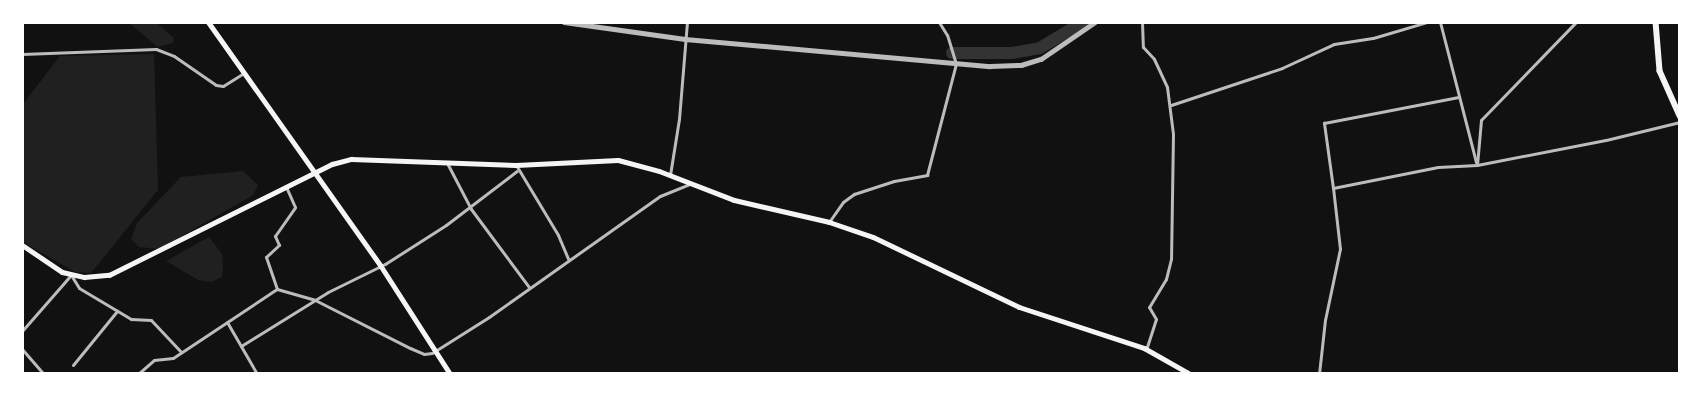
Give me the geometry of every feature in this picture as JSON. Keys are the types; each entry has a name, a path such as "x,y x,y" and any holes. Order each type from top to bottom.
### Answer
{"main road":[{"path":"208,22 380,265 437,350 450,374"},
{"path":"1656,22 1660,71 1680,116"},
{"path":"22,245 71,275 109,275 126,269 286,186 351,159 447,162 516,168 618,160 670,175 734,200 830,222 873,237 1019,307 1146,349 1190,374"}],"street":[{"path":"564,22 685,39 956,64 1021,65 1041,59 1095,22"},
{"path":"670,175 679,119 687,22"},
{"path":"830,222 843,202 854,194 894,180 927,175 956,64 947,34 939,22"},
{"path":"1142,22 1143,48 1154,59 1164,77 1171,105 1171,259 1166,279 1149,307 1156,318 1146,349"},
{"path":"1171,105 1282,68 1334,44 1373,38 1427,22"},
{"path":"1440,22 1477,165"},
{"path":"1477,165 1481,120 1576,22"},
{"path":"22,54 156,49 174,56 216,85 222,86 245,73"},
{"path":"1319,374 1325,320 1340,249 1324,123 1460,97"},
{"path":"1333,188 1438,167 1477,165 1638,134 1680,122"},
{"path":"447,162 471,208 530,288"},
{"path":"241,346 315,300 380,265 471,208 516,168 558,235 568,259"},
{"path":"138,374 154,360 173,358 277,289 315,300 424,354 437,350 530,288 568,259 660,196 689,184"},
{"path":"277,289 266,257 279,245 275,236 295,207 286,186"},
{"path":"22,331 71,275 80,288 131,319 151,320 181,352"},
{"path":"72,366 117,311"},
{"path":"227,322 258,374"},
{"path":"22,349 44,374"}],"shaded area":[{"path":"129,23 157,23 174,38 173,43 158,47"},
{"path":"154,54 158,190 91,273 75,272 23,242 23,104 60,56"},
{"path":"243,171 258,185 253,195 159,249 139,247 131,239 137,223 181,177"},
{"path":"209,237 222,254 222,277 211,282 198,280 166,261"}],"waterway":[{"path":"952,53 1012,53 1040,48 1083,22"}]}
